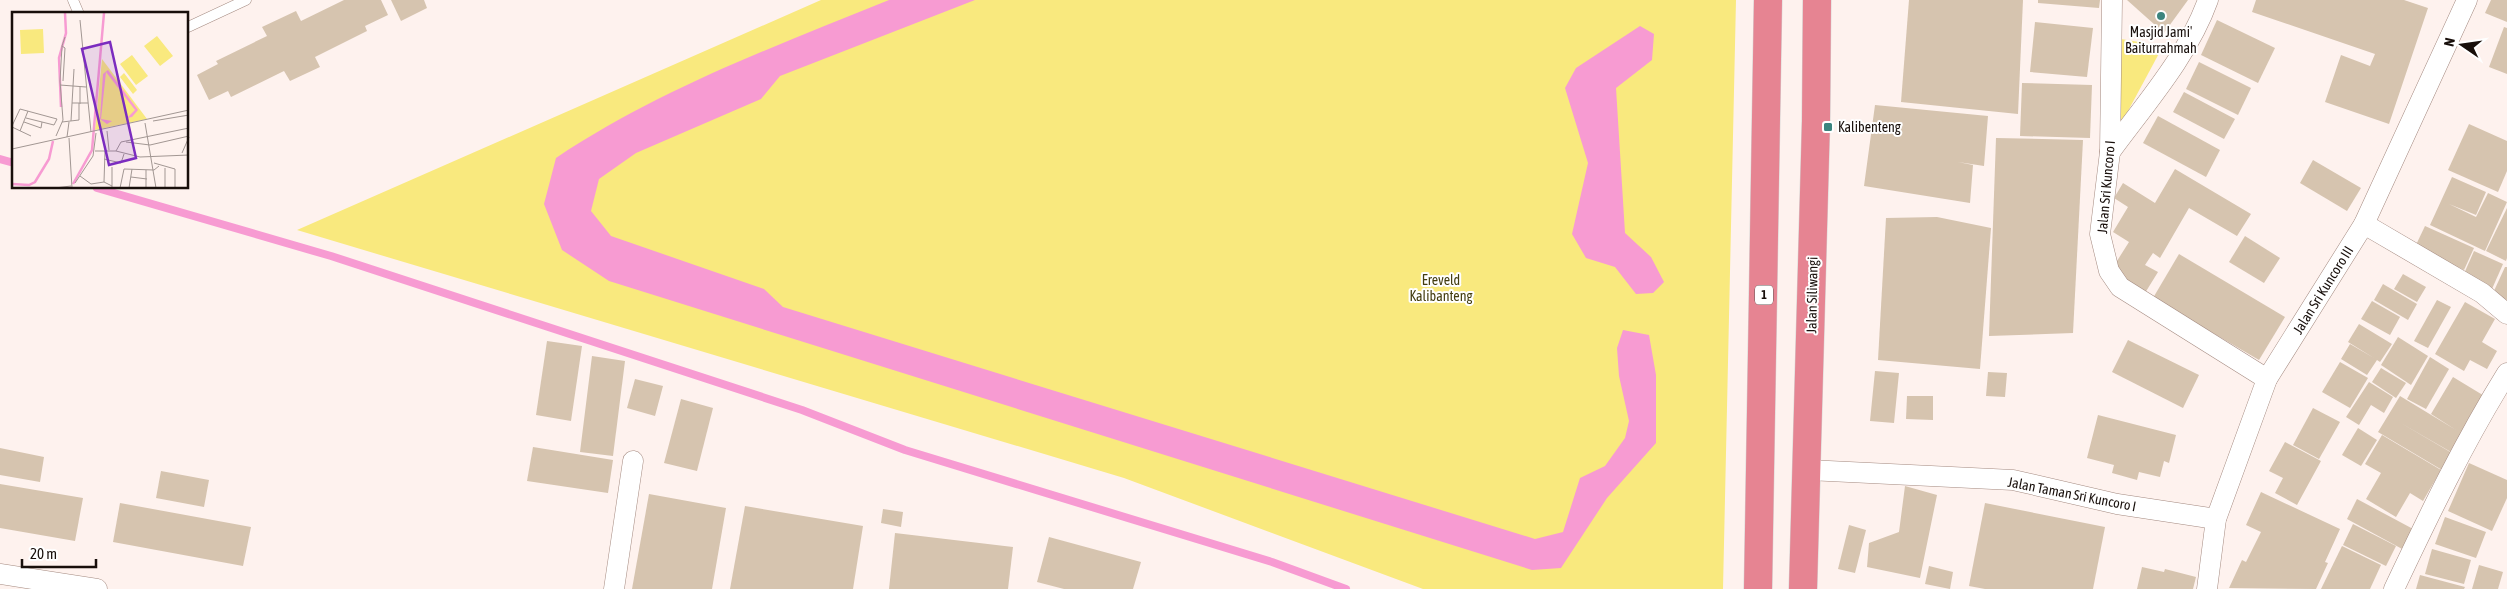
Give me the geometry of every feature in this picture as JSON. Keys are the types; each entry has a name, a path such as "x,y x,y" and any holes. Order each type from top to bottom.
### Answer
{"highway":[{"name":"1","path":"1758,589 1768,0"},
{"name":"Jalan Siliwangi","path":"1803,589 1808,470 1817,0"}],"street":[{"name":"Jalan Sri Kuncoro I","path":"2112,0 2110,152 2100,234 2109,272 2120,287 2267,379"},
{"path":"2110,152 2169,71 2199,24 2208,0"},
{"name":"Jalan Sri Kuncoro III","path":"2207,589 2216,519 2267,379 2364,224 2467,0"},
{"path":"2364,224 2482,293 2507,314"},
{"path":"2394,589 2440,493 2484,410 2507,373"},
{"path":"614,589 633,460"},
{"name":"Jalan Taman Sri Kuncoro I","path":"1808,470 2012,480 2117,504 2216,519"},
{"path":"0,574 97,589"}],"lane":[{"path":"73,0 78,12"},
{"path":"189,27 246,0"}],"green space":[{"name":"Ereveld Kalibanteng","path":"821,0 1736,0 1723,589 1423,589 1124,478 297,230"},
{"path":"2121,39 2163,46 2121,124 2116,122"}],"shaded area":[{"path":"889,0 975,0 780,76 761,99 636,153 599,179 591,211 611,236 764,289 783,307 1535,539 1563,532 1580,478 1605,466 1625,438 1629,421 1619,376 1617,348 1623,330 1649,335 1656,375 1656,443 1607,498 1561,568 1532,570 609,281 562,250 544,204 556,158 595,133 719,70"},
{"path":"1640,26 1654,34 1652,60 1616,88 1625,233 1651,257 1664,282 1653,293 1636,294 1615,267 1586,258 1572,234 1588,163 1565,88 1576,68"}],"building":[{"path":"344,0 381,0 388,15 365,26 367,31 315,57 320,67 290,81 284,71 231,97 228,91 209,100 197,75 218,64 216,61 267,36 262,27 296,11 301,21"},
{"path":"391,0 424,0 427,8 401,21"},
{"path":"1909,0 2023,0 2018,114 1901,102"},
{"path":"2038,0 2100,0 2099,8 2038,3"},
{"name":"Masjid Jami' Baiturrahmah","path":"2127,0 2188,0 2164,33"},
{"path":"2256,0 2404,0 2428,8 2389,124 2325,102 2341,55 2370,66 2375,54 2252,12"},
{"path":"2491,0 2507,0 2507,22 2485,13"},
{"path":"2217,20 2275,48 2258,83 2201,55"},
{"path":"2035,22 2093,28 2087,77 2030,72"},
{"path":"2504,27 2507,28 2507,74 2489,67"},
{"path":"2199,62 2251,88 2238,115 2186,89"},
{"path":"2022,83 2092,85 2090,138 2020,136"},
{"path":"2184,92 2235,119 2224,139 2173,112"},
{"path":"1875,105 1988,116 1984,166 1958,162 1973,165 1970,203 1864,186"},
{"path":"2158,116 2220,150 2206,177 2143,143"},
{"path":"2469,124 2507,141 2507,171 2498,192 2448,170"},
{"path":"1996,138 2083,140 2073,333 1989,336"},
{"path":"2313,160 2361,188 2347,211 2300,183"},
{"path":"2175,169 2251,214 2237,236 2189,208 2160,258 2153,253 2145,265 2158,272 2145,293 2110,272 2129,242 2113,232 2128,207 2114,198 2123,183 2155,203"},
{"path":"2452,177 2486,192 2476,215 2449,204 2476,217 2488,193 2507,202 2485,251 2430,225"},
{"path":"2507,208 2507,258 2506,261 2486,251"},
{"path":"1937,217 1991,228 1980,369 1878,360 1886,218"},
{"path":"2425,226 2474,248 2464,270 2415,247"},
{"path":"2245,236 2280,258 2264,283 2229,262"},
{"path":"2474,251 2503,264 2492,289 2463,276"},
{"path":"2179,254 2285,317 2259,360 2153,298"},
{"path":"2505,267 2507,267 2507,300 2493,293"},
{"path":"2403,274 2426,287 2417,302 2394,289"},
{"path":"2383,284 2417,304 2408,320 2374,300"},
{"path":"2437,300 2451,307 2428,348 2414,341"},
{"path":"2372,301 2400,317 2390,335 2361,319"},
{"path":"2465,302 2495,319 2482,342 2497,351 2487,369 2470,360 2464,371 2435,354"},
{"path":"2359,324 2392,344 2380,362 2377,360 2367,375 2341,359 2350,344 2374,358 2348,342"},
{"path":"2398,337 2428,356 2411,385 2381,365"},
{"path":"2128,340 2199,375 2183,408 2112,372"},
{"path":"547,341 582,346 571,421 536,415"},
{"path":"592,356 625,361 613,456 580,452"},
{"path":"2430,357 2449,369 2426,409 2407,399"},
{"path":"2340,362 2368,378 2350,408 2322,392"},
{"path":"2381,368 2406,383 2396,398 2372,382"},
{"path":"1875,371 1899,373 1894,423 1870,421"},
{"path":"1988,372 2007,373 2005,397 1986,396"},
{"path":"2453,377 2486,397 2451,452 2399,422 2452,453 2442,470 2378,432 2400,396 2456,430 2431,414"},
{"path":"635,379 663,386 655,416 627,408"},
{"path":"2369,382 2393,397 2384,413 2371,405 2359,425 2346,417"},
{"path":"1907,396 1933,396 1933,420 1906,419"},
{"path":"681,399 713,408 697,471 664,463"},
{"path":"2313,408 2340,422 2319,459 2293,445"},
{"path":"2098,415 2176,435 2169,463 2164,461 2160,477 2139,472 2137,480 2112,473 2114,465 2087,458"},
{"path":"2358,428 2377,440 2361,466 2342,455"},
{"path":"2382,435 2441,470 2423,501 2410,493 2396,517 2366,499 2381,473 2365,464"},
{"path":"2285,442 2321,461 2297,505 2275,493 2283,478 2269,471"},
{"path":"533,447 613,460 608,493 527,481"},
{"path":"0,448 44,457 40,482 0,475"},
{"path":"2469,463 2507,480 2507,498 2492,531 2448,511"},
{"path":"161,471 209,480 204,507 156,498"},
{"path":"0,484 83,498 75,541 0,528"},
{"path":"1905,486 1937,495 1920,578 1867,567 1869,543 1899,532"},
{"path":"2261,492 2340,529 2325,562 2328,563 2316,589 2229,588 2242,560 2246,562 2261,532 2246,525"},
{"path":"649,494 726,508 712,589 632,589"},
{"path":"2357,499 2415,530 2404,550 2347,519"},
{"path":"120,503 251,527 243,566 113,542"},
{"path":"1985,503 2105,527 2093,589 1985,589 1969,586"},
{"path":"745,506 863,526 853,589 730,589"},
{"path":"883,509 903,512 901,527 881,523"},
{"path":"2445,517 2486,532 2476,558 2435,544"},
{"path":"2353,524 2396,546 2386,566 2343,545"},
{"path":"1849,525 1866,530 1855,573 1838,569"},
{"path":"895,533 1013,547 1008,589 889,589"},
{"path":"1049,537 1141,562 1133,589 1064,589 1037,582"},
{"path":"2342,546 2381,565 2370,589 2321,589"},
{"path":"2432,549 2471,560 2464,584 2425,574"},
{"path":"2479,565 2503,572 2498,589 2472,589"},
{"path":"1929,566 1953,572 1950,589 1925,584"},
{"path":"2142,567 2164,572 2165,569 2196,577 2193,589 2137,589"},
{"path":"2420,575 2465,587 2464,589 2416,589"}],"waterway":[{"path":"0,159 12,162"},
{"path":"100,189 331,256 802,410 905,450 1272,562 1346,589"}],"place":[{"name":"Masjid Jami' Baiturrahmah","path":"2161,16"},
{"name":"Kalibenteng","path":"1828,127"}]}
